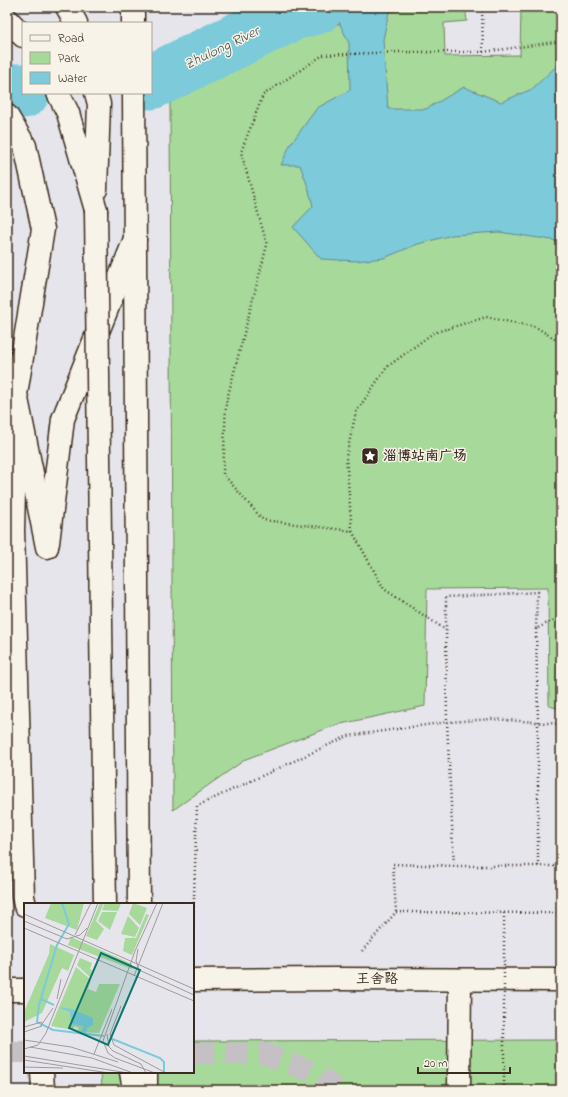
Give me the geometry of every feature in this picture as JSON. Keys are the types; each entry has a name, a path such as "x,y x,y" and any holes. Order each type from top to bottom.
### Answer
{"main road":[{"path":"68,7 76,22"},
{"path":"133,7 134,22"},
{"path":"7,19 22,35"},
{"path":"58,94 68,113 96,210"},
{"path":"96,94 99,104 96,210 105,903"},
{"path":"134,94 139,903"},
{"path":"7,116 26,146 43,229 16,394 13,530 23,897 24,903"},
{"path":"16,394 47,547 63,418 135,239"},
{"name":"王舍路","path":"194,980 561,980"},
{"path":"460,980 460,1090"},
{"path":"7,990 24,990"},
{"path":"42,1073 42,1090"},
{"path":"131,1073 134,1090"},
{"path":"146,1073 146,1090"}],"path":[{"path":"482,7 483,52"},
{"path":"352,531 263,520 223,474 226,403 267,245 241,152 263,95 323,55 399,52 483,52 561,40"},
{"path":"446,630 384,589 352,531 346,457 356,412 387,367 433,333 486,317 536,327 561,343"},
{"path":"454,866 447,722 446,597 537,592 538,866"},
{"path":"536,628 561,616"},
{"path":"194,903 197,806 348,736 447,722 493,719 561,724"},
{"path":"338,979 396,912 393,864 454,866 561,866"},
{"path":"396,912 561,913"},
{"path":"504,913 504,1090"}],"green space":[{"name":"淄博站南广场","path":"410,7 465,7 467,21 444,23 445,56 520,55 521,7 561,7 561,709 549,706 548,588 427,589 425,706 336,725 246,759 173,810 170,103 271,40"},
{"path":"561,1040 561,1090 102,1090 101,1073 194,1073 194,1041"}],"water":[{"path":"322,7 390,7 383,40 388,109 426,109 464,87 501,102 532,89 561,62 561,243 552,240 499,232 452,235 418,244 384,258 356,261 321,259 293,227 313,206 300,165 281,165 290,145 317,108 350,90 349,43 337,18"}],"waterway":[{"name":"Zhulong River","path":"152,82 293,13 316,7"},
{"name":"Zhulong River","path":"7,91 22,91"}],"tunnel":[{"path":"7,1052 24,1052"},
{"path":"194,1053 266,1054 313,1072 336,1090"}],"place":[{"name":"淄博站南广场","path":"370,456"}]}
